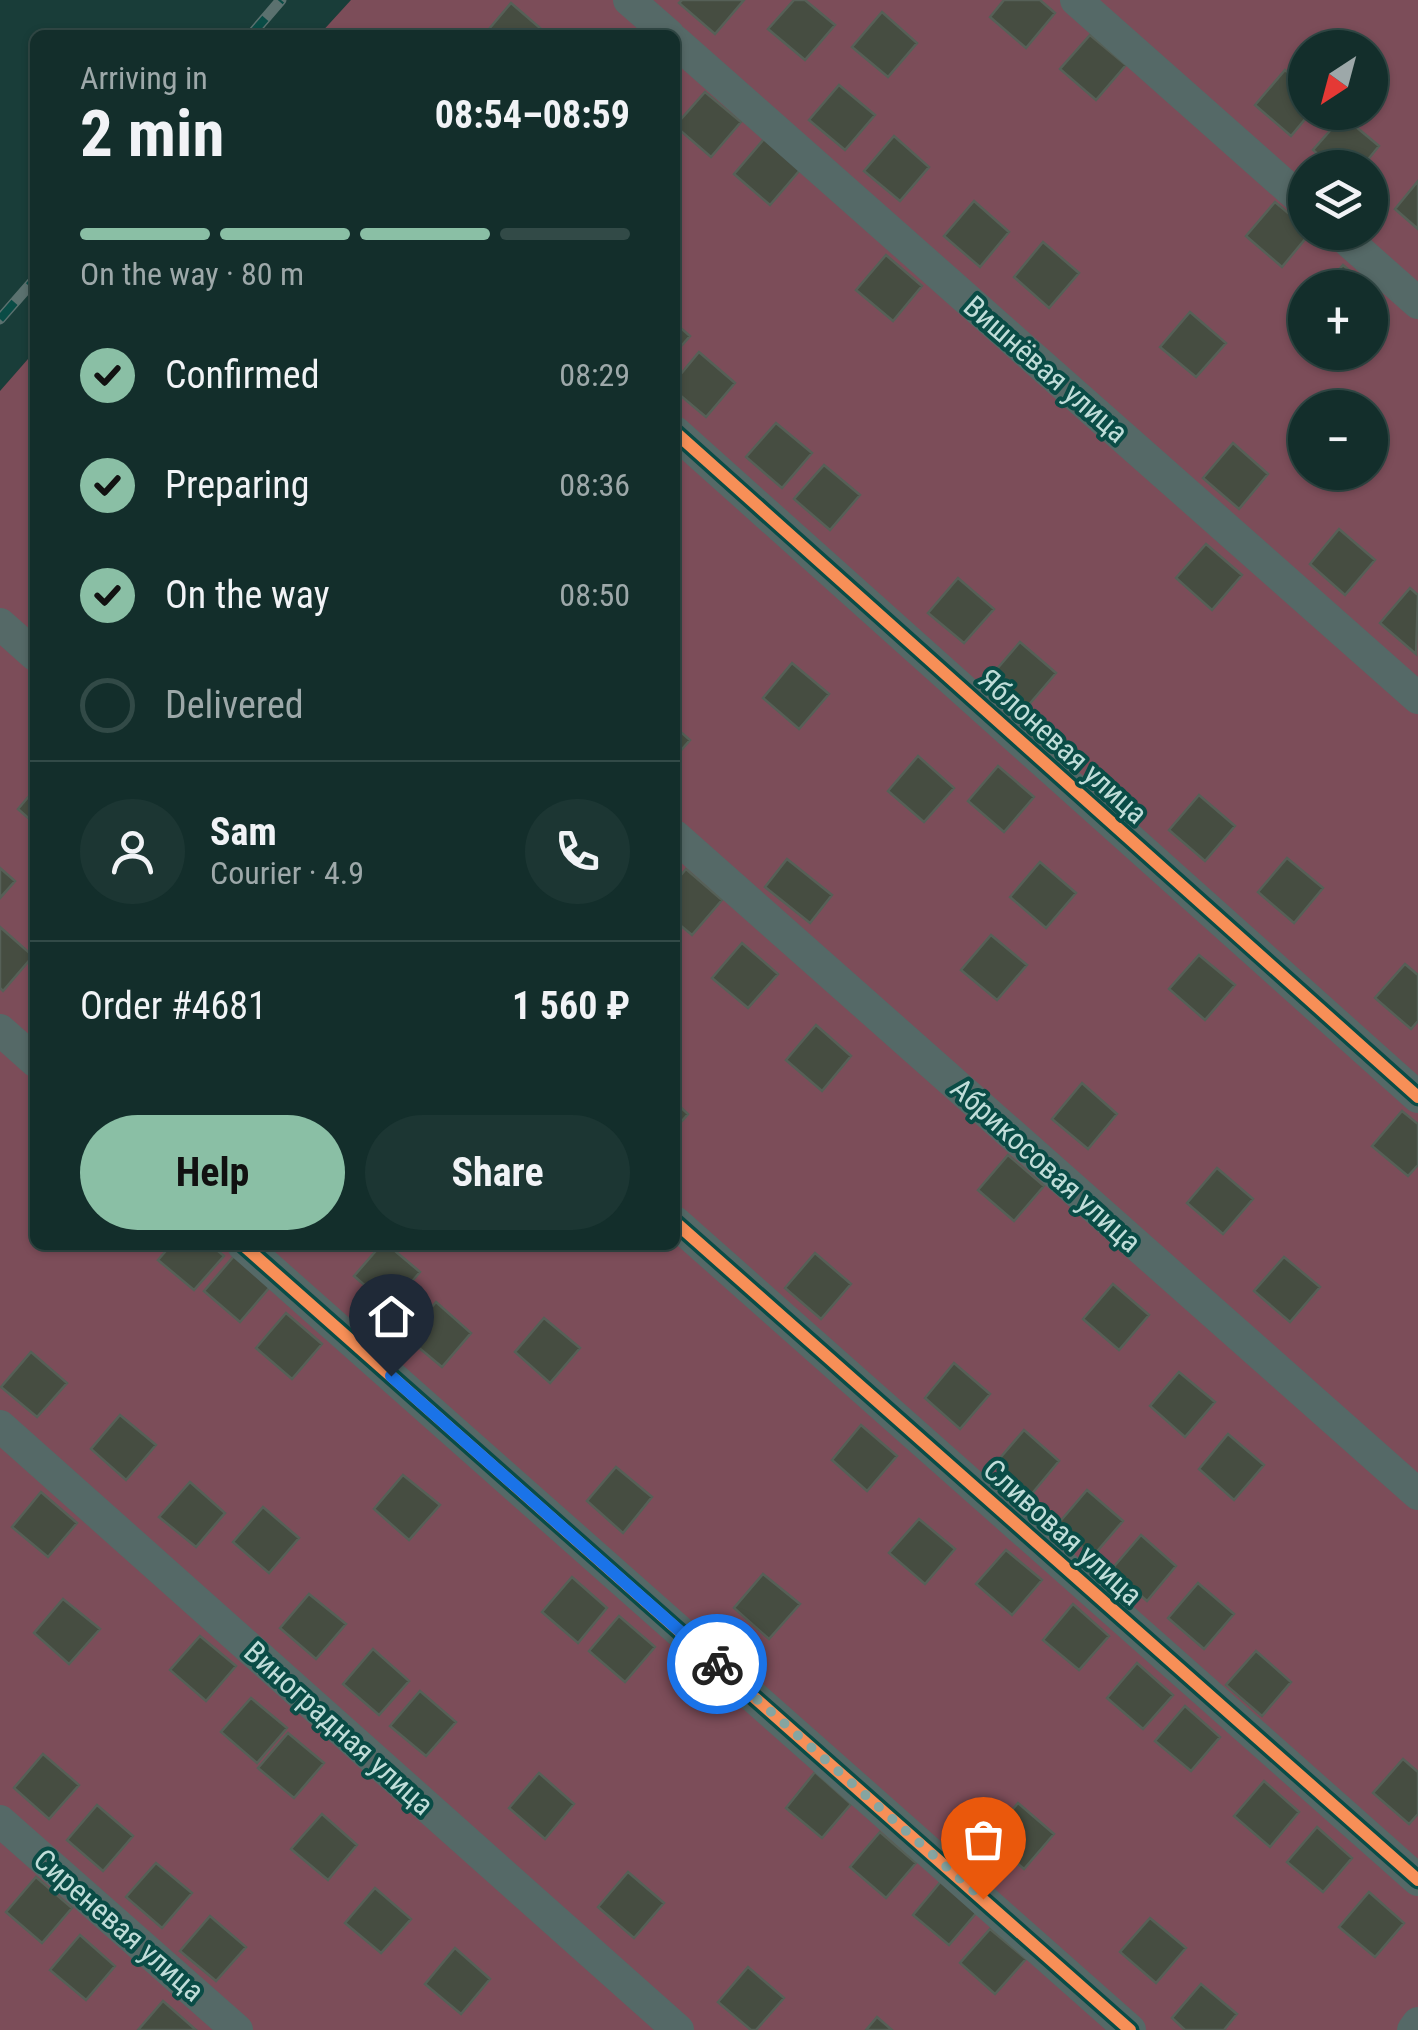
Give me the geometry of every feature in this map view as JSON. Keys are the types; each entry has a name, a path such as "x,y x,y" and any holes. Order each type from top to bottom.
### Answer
{"street":[{"path":"629,0 663,30"},
{"path":"1076,0 1288,188"},
{"name":"Вишнёвая улица","path":"680,45 1418,698"},
{"path":"1358,250 1418,303"},
{"name":"Яблоневая улица","path":"680,436 1418,1097"},
{"path":"0,624 30,651"},
{"name":"Абрикосовая улица","path":"680,840 1418,1494"},
{"path":"0,1030 30,1056"},
{"name":"Сливовая улица","path":"680,1226 1418,1880"},
{"path":"250,1250 1130,2030"},
{"name":"Виноградная улица","path":"0,1426 678,2030"},
{"name":"Сиреневая улица","path":"0,1821 237,2030"},
{"path":"1413,2030 1418,2023"}],"shaded area":[{"path":"351,0 1418,0 1418,2030 0,2030 0,391 30,357 30,1250 680,1250 680,30 324,30"}],"building":[{"path":"744,0 715,34 679,3"},
{"path":"794,0 805,0 835,25 805,60 768,29"},
{"path":"1004,0 1040,0 1055,13 1026,48 990,17"},
{"path":"511,3 542,30 488,30"},
{"path":"882,12 917,43 888,77 852,47"},
{"path":"1090,35 1126,65 1096,100 1060,69"},
{"path":"1285,70 1288,130 1296,130 1291,136 1255,105"},
{"path":"839,85 875,115 845,150 809,120"},
{"path":"705,92 741,122 711,157 680,130 680,120"},
{"path":"1331,130 1360,130 1379,146 1376,150 1313,150"},
{"path":"894,136 929,167 900,201 864,171"},
{"path":"764,139 800,170 770,205 734,174"},
{"path":"1418,181 1418,229 1395,209"},
{"path":"974,201 1009,232 980,267 944,236"},
{"path":"1275,202 1288,213 1288,250 1296,250 1282,267 1246,236"},
{"path":"1043,242 1079,273 1049,308 1014,277"},
{"path":"886,255 922,286 893,321 856,290"},
{"path":"1190,312 1226,343 1196,377 1160,347"},
{"path":"680,327 690,336 680,347"},
{"path":"699,352 735,383 706,417 680,395 680,375"},
{"path":"776,423 812,453 782,488 746,457"},
{"path":"1233,443 1268,474 1239,509 1203,478"},
{"path":"824,465 860,495 830,530 794,499"},
{"path":"1339,529 1375,560 1345,595 1310,564"},
{"path":"1206,544 1242,575 1212,610 1176,578"},
{"path":"958,578 994,609 964,643 928,613"},
{"path":"1410,588 1418,595 1416,654 1380,623"},
{"path":"1020,642 1056,673 1026,708 990,677"},
{"path":"792,663 829,694 799,729 763,698"},
{"path":"680,731 690,740 680,751"},
{"path":"918,756 954,788 924,822 888,791"},
{"path":"998,766 1034,797 1004,832 968,801"},
{"path":"30,795 30,820 18,809"},
{"path":"1199,795 1235,826 1205,861 1169,830"},
{"path":"1287,858 1323,888 1294,923 1258,892"},
{"path":"787,859 832,895 810,923 765,887"},
{"path":"1040,862 1076,893 1046,928 1010,897"},
{"path":"0,868 15,881 0,898"},
{"path":"686,869 722,900 692,935 680,925 680,876"},
{"path":"0,927 30,953 30,960 3,991"},
{"path":"991,935 1027,965 997,1000 961,970"},
{"path":"742,943 778,974 748,1008 712,978"},
{"path":"1199,955 1235,985 1205,1020 1169,989"},
{"path":"1405,964 1418,975 1418,1021 1411,1029 1375,998"},
{"path":"816,1025 851,1056 822,1091 786,1060"},
{"path":"1082,1083 1117,1114 1088,1149 1052,1119"},
{"path":"680,1107 688,1114 680,1123"},
{"path":"1402,1111 1418,1124 1418,1165 1408,1176 1372,1146"},
{"path":"1008,1155 1044,1186 1014,1221 978,1190"},
{"path":"1217,1168 1253,1199 1223,1234 1187,1203"},
{"path":"167,1250 217,1250 224,1256 194,1290 158,1260"},
{"path":"377,1250 394,1250 420,1272 390,1307 354,1276"},
{"path":"815,1253 851,1284 821,1319 785,1288"},
{"path":"234,1256 270,1287 240,1322 204,1291"},
{"path":"1284,1257 1320,1287 1290,1322 1254,1291"},
{"path":"1113,1284 1149,1315 1119,1350 1083,1319"},
{"path":"436,1302 471,1333 442,1367 406,1337"},
{"path":"286,1313 322,1344 292,1379 256,1348"},
{"path":"544,1318 580,1348 550,1383 515,1352"},
{"path":"31,1352 67,1383 37,1417 1,1387"},
{"path":"954,1363 990,1394 960,1429 925,1398"},
{"path":"1179,1372 1215,1402 1185,1437 1150,1406"},
{"path":"120,1415 156,1445 126,1480 91,1449"},
{"path":"861,1425 897,1456 867,1491 832,1460"},
{"path":"1024,1430 1059,1461 1030,1496 994,1465"},
{"path":"1228,1434 1264,1465 1234,1500 1199,1469"},
{"path":"616,1467 652,1497 623,1533 587,1501"},
{"path":"403,1475 440,1505 409,1540 374,1509"},
{"path":"190,1482 225,1513 196,1547 159,1517"},
{"path":"1087,1490 1123,1521 1093,1556 1057,1525"},
{"path":"41,1492 77,1523 48,1557 12,1527"},
{"path":"263,1507 299,1538 269,1573 233,1542"},
{"path":"919,1519 955,1549 925,1584 889,1553"},
{"path":"1141,1535 1176,1566 1147,1601 1111,1570"},
{"path":"1006,1550 1042,1580 1012,1615 976,1584"},
{"path":"763,1574 800,1604 769,1639 734,1608"},
{"path":"572,1577 607,1608 578,1643 542,1612"},
{"path":"1198,1583 1234,1614 1204,1649 1168,1618"},
{"path":"309,1594 346,1624 316,1659 280,1628"},
{"path":"63,1599 100,1629 69,1664 34,1633"},
{"path":"1073,1604 1109,1636 1079,1670 1043,1640"},
{"path":"619,1616 655,1647 625,1682 589,1651"},
{"path":"200,1636 236,1666 206,1701 170,1670"},
{"path":"373,1649 409,1681 379,1715 343,1684"},
{"path":"1256,1651 1291,1682 1262,1716 1226,1685"},
{"path":"1137,1663 1173,1695 1143,1729 1107,1698"},
{"path":"420,1691 456,1722 426,1756 390,1726"},
{"path":"251,1698 287,1728 257,1763 221,1732"},
{"path":"1185,1706 1220,1737 1191,1771 1155,1741"},
{"path":"288,1733 324,1763 294,1798 258,1768"},
{"path":"43,1754 79,1785 49,1819 14,1788"},
{"path":"1403,1759 1418,1772 1418,1814 1409,1824 1373,1793"},
{"path":"815,1772 851,1804 822,1838 786,1808"},
{"path":"539,1773 574,1804 545,1839 509,1808"},
{"path":"1264,1781 1299,1812 1270,1847 1234,1816"},
{"path":"1018,1803 1054,1834 1024,1869 988,1838"},
{"path":"97,1805 133,1836 103,1871 67,1840"},
{"path":"322,1814 357,1845 328,1880 291,1849"},
{"path":"1317,1827 1352,1858 1323,1892 1287,1862"},
{"path":"880,1832 916,1863 886,1898 850,1867"},
{"path":"156,1863 192,1893 162,1928 126,1897"},
{"path":"628,1872 664,1903 634,1938 598,1907"},
{"path":"36,1877 72,1908 42,1943 6,1912"},
{"path":"942,1880 978,1911 949,1945 913,1915"},
{"path":"375,1888 411,1919 381,1953 345,1923"},
{"path":"1369,1892 1404,1923 1375,1957 1339,1927"},
{"path":"210,1916 246,1947 216,1981 180,1951"},
{"path":"1150,1918 1186,1948 1156,1983 1120,1952"},
{"path":"990,1929 1026,1959 995,1994 960,1963"},
{"path":"80,1935 115,1966 86,2000 50,1970"},
{"path":"455,1948 490,1979 461,2014 425,1984"},
{"path":"748,1967 784,1998 756,2030 718,2002"},
{"path":"1201,1984 1237,2014 1224,2030 1185,2030 1172,2018"},
{"path":"163,2001 196,2030 138,2030"},
{"path":"877,2017 892,2030 866,2030"}],"railway":[{"path":"255,30 281,0"},
{"path":"0,319 30,285"}],"cycle path":[{"path":"680,436 1418,1097"},
{"path":"680,1226 1418,1880"},
{"path":"249,1250 1130,2030"}],"way so far":[{"path":"717,1664 983,1899"}],"route":[{"path":"391,1376 717,1664"}]}
